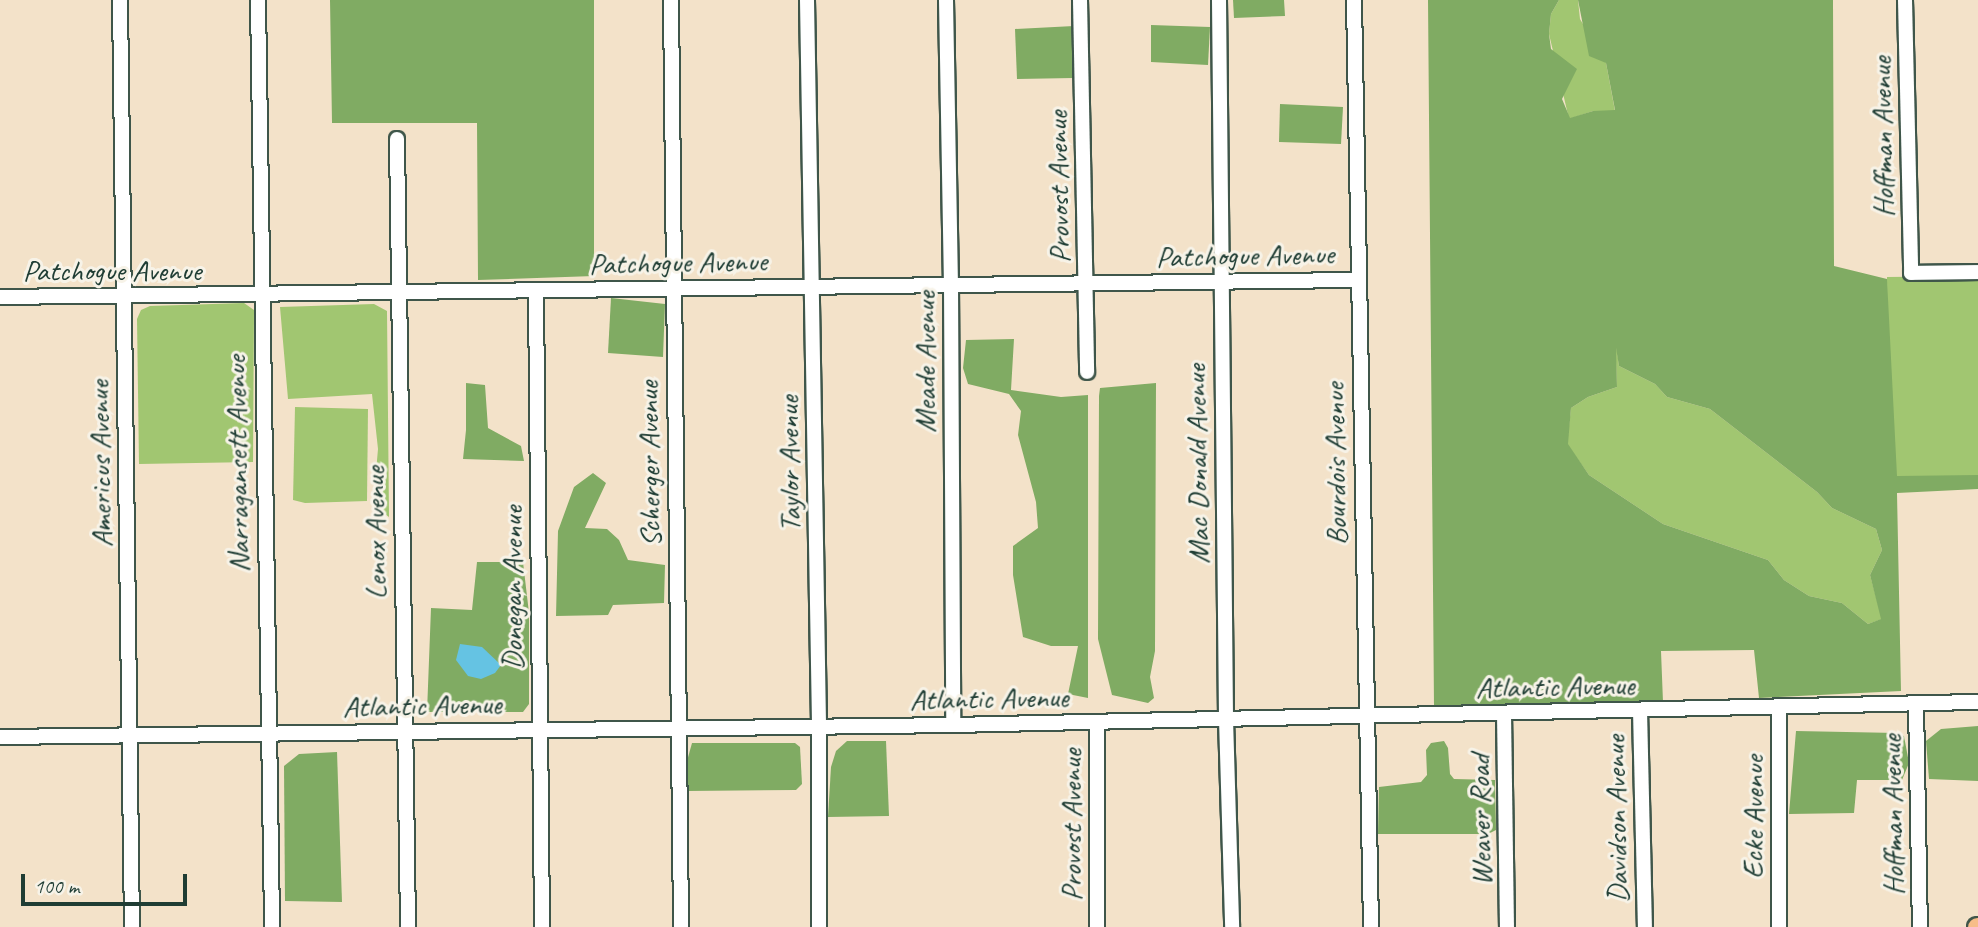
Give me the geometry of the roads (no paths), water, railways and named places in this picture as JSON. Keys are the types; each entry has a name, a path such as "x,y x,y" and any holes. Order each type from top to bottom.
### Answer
{"street":[{"name":"Americus Avenue","path":"120,0 132,927"},
{"name":"Narragansett Avenue","path":"258,0 260,296 272,927"},
{"name":"Scherger Avenue","path":"671,0 681,927"},
{"name":"Taylor Avenue","path":"807,0 819,726 819,927"},
{"name":"Meade Avenue","path":"946,0 951,285 953,725"},
{"name":"Provost Avenue","path":"1080,0 1087,372"},
{"name":"Mac Donald Avenue","path":"1219,0 1226,719 1232,927"},
{"name":"Bourdois Avenue","path":"1354,0 1371,927"},
{"name":"Hoffman Avenue","path":"1905,0 1911,273 1978,272"},
{"name":"Lenox Avenue","path":"397,139 408,927"},
{"name":"Patchogue Avenue","path":"0,297 260,296 673,287 1358,280"},
{"name":"Donegan Avenue","path":"536,291 542,927"},
{"name":"Atlantic Avenue","path":"0,737 953,725 1978,702"},
{"name":"Hoffman Avenue","path":"1916,703 1920,927"},
{"name":"Ecke Avenue","path":"1779,706 1779,927"},
{"name":"Davidson Avenue","path":"1640,710 1645,927"},
{"name":"Weaver Road","path":"1504,713 1507,927"},
{"name":"Provost Avenue","path":"1097,722 1097,927"}],"water":[{"path":"460,644 482,647 501,665 495,673 481,679 468,676 456,660"}]}
